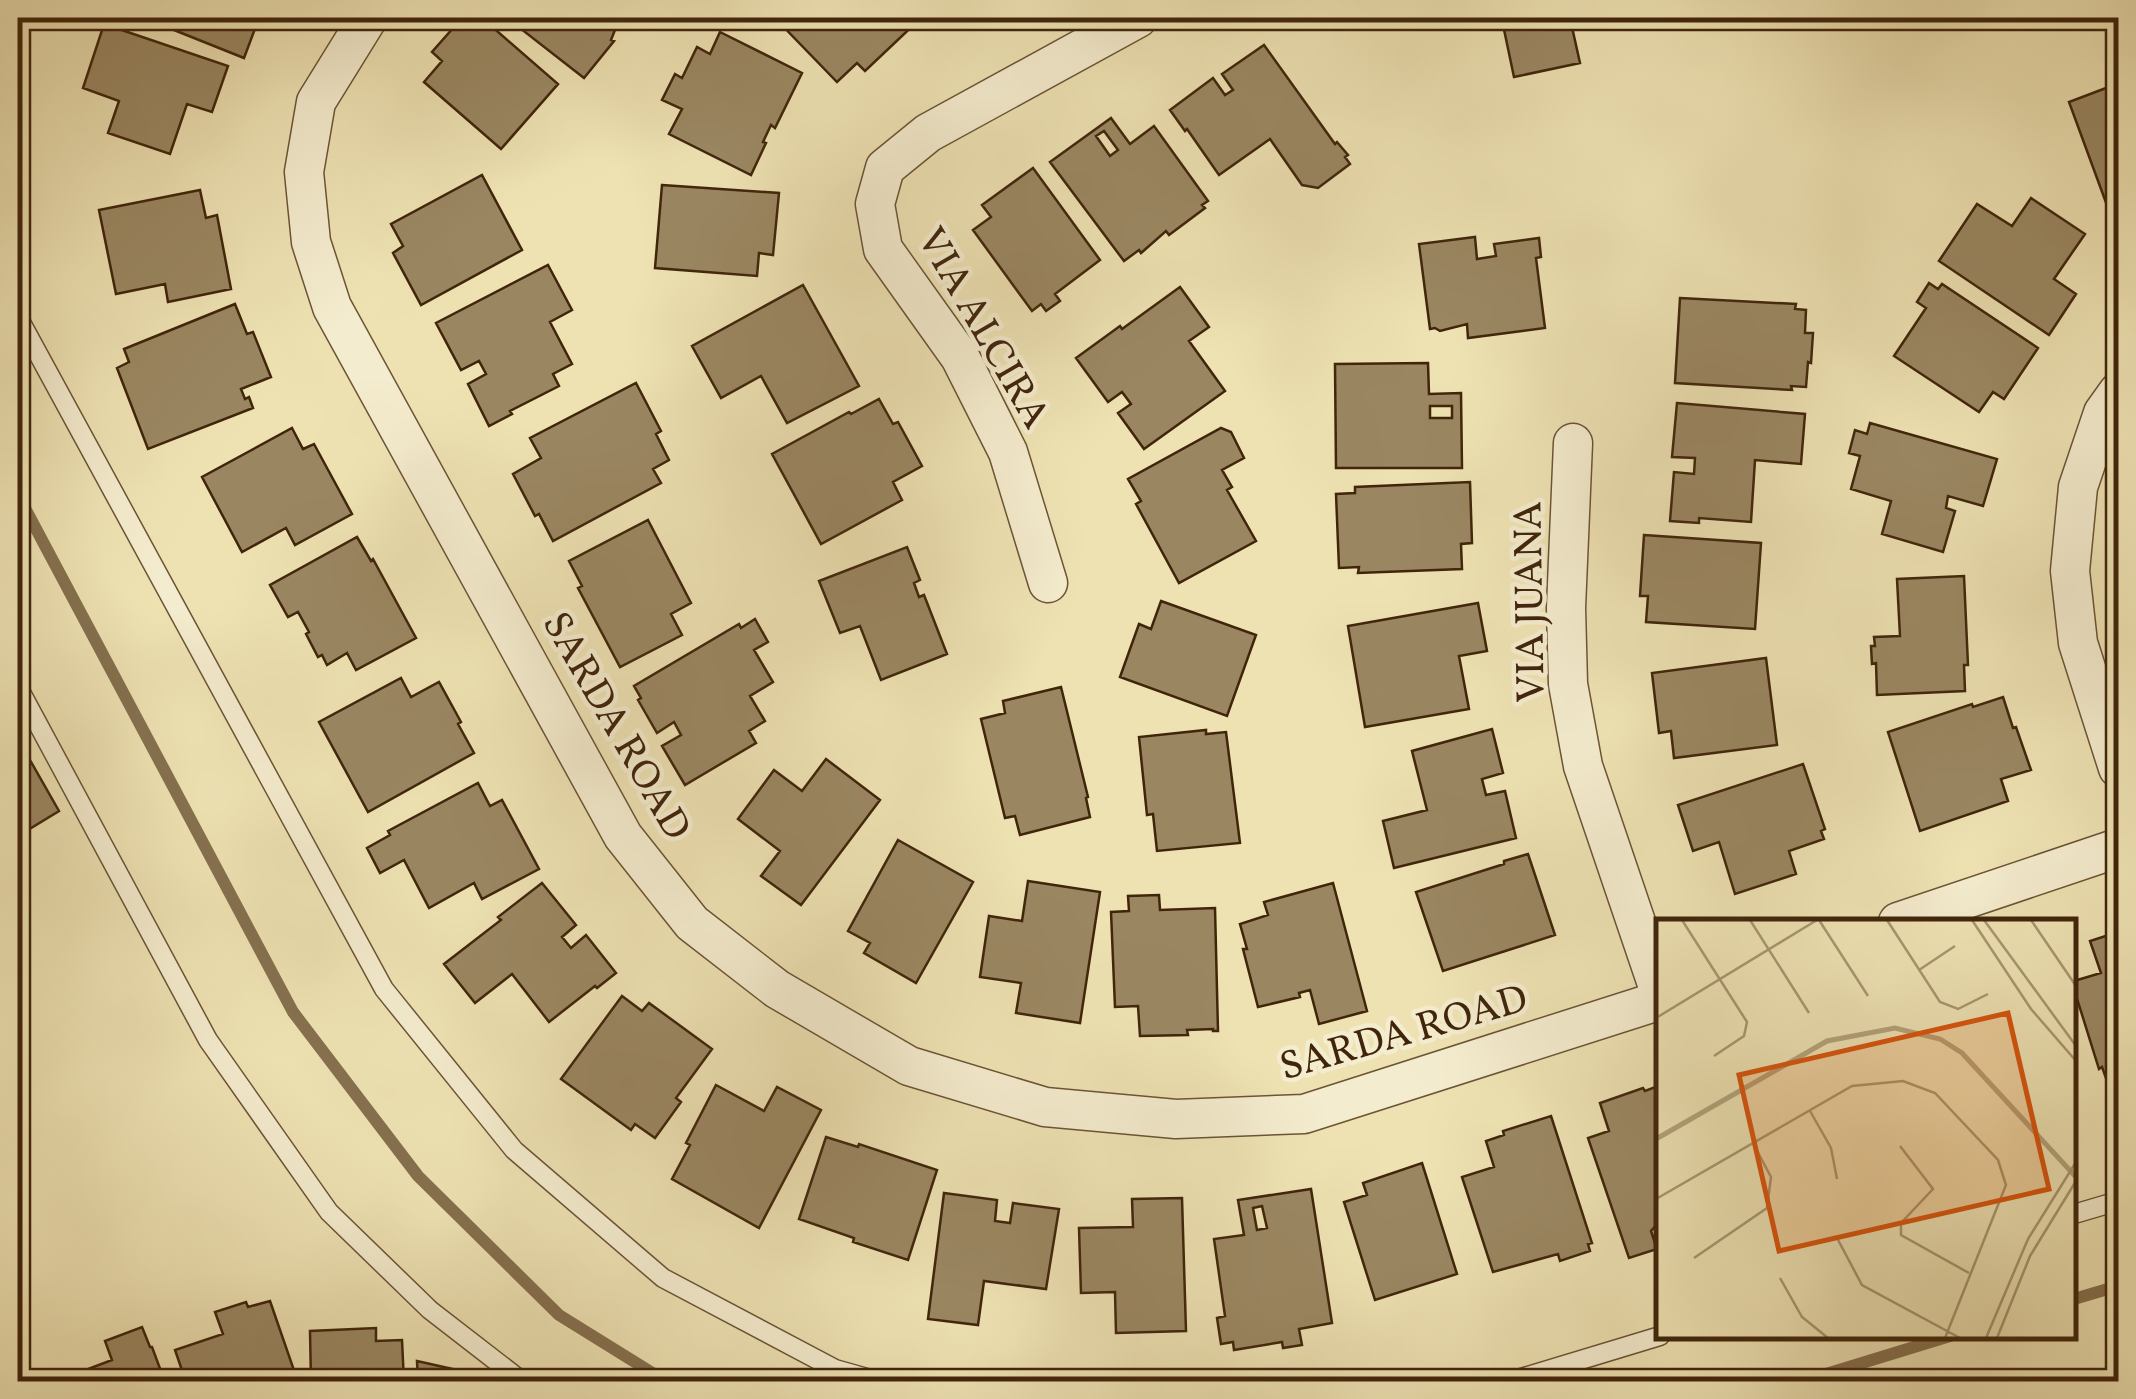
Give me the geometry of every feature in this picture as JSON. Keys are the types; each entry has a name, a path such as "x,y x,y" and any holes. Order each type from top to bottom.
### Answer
{"street":[{"name":"SARDA ROAD","path":"368,18 316,102 304,172 311,242 332,308 623,836 692,922 776,989 908,1066 1045,1108 1176,1119 1304,1114 1656,1001"},
{"name":"VIA ALCIRA","path":"1048,583 1008,452 960,357 883,249 874,204 885,168 928,133 1138,18"},
{"path":"2118,392 2104,413 2078,488 2070,571 2078,643 2118,768"},
{"name":"VIA JUANA","path":"1573,443 1566,608 1568,684 1583,766 1656,981"},
{"path":"1907,919 2118,848"}],"lane":[{"path":"18,317 384,989 514,1150 663,1278 835,1369 882,1382"},
{"path":"18,688 208,1040 329,1212 430,1310 522,1382"},
{"path":"2076,1213 2118,1200"},
{"path":"1508,1382 1656,1337"}],"building":[{"path":"144,18 259,18 244,58"},
{"path":"462,18 482,18 558,84 501,149 424,82 442,61 432,52"},
{"path":"507,18 586,18 600,29 603,20 615,30 611,40 614,41 584,78"},
{"path":"775,18 920,19 865,71 857,63 837,82"},
{"path":"1478,18 1570,18 1580,63 1514,77 1502,20 1480,25"},
{"path":"104,24 228,66 212,112 187,104 170,154 108,133 119,101 83,88"},
{"path":"720,32 802,73 775,128 771,125 751,175 669,134 682,109 662,100 675,74 682,78 697,47 710,54"},
{"path":"1264,45 1335,144 1348,155 1345,157 1350,164 1318,188 1302,185 1270,139 1219,175 1170,110 1213,78 1225,95 1233,90 1222,74"},
{"path":"2114,85 2118,98 2118,204 2108,208 2069,102"},
{"path":"1111,118 1130,144 1154,126 1208,201 1202,205 1205,208 1169,235 1166,231 1141,253 1139,250 1124,261 1050,162","holes":["1104,131 1118,150 1110,156 1096,136"]},
{"path":"1033,168 1100,260 1055,294 1060,301 1046,311 1041,304 1032,311 973,230 991,217 982,205"},
{"path":"482,175 522,250 421,305 393,253 403,246 391,224"},
{"path":"662,185 779,193 773,255 759,253 757,276 655,268"},
{"path":"200,190 206,218 217,215 231,289 168,302 165,284 116,294 99,210"},
{"path":"2031,198 2085,234 2054,279 2076,294 2049,335 1939,261 1977,204 2012,226"},
{"path":"1475,237 1477,259 1496,256 1494,244 1539,238 1541,257 1536,258 1545,328 1468,338 1467,324 1440,331 1430,329 1419,244"},
{"path":"548,265 572,310 550,322 572,364 553,374 559,386 489,426 468,384 486,374 479,361 461,370 436,323"},
{"path":"1929,283 1938,289 1942,284 2038,348 2004,399 1993,392 1979,412 1894,356 1926,308 1917,302"},
{"path":"803,285 859,386 787,423 761,376 721,398 692,346"},
{"path":"1180,287 1209,327 1189,341 1225,391 1144,449 1118,413 1131,404 1122,392 1108,402 1076,358"},
{"path":"1680,298 1796,304 1795,309 1806,310 1805,333 1813,333 1806,387 1791,386 1792,390 1675,383"},
{"path":"235,304 247,334 253,332 271,377 241,389 253,408 148,449 117,368 129,362 124,349"},
{"path":"1428,363 1429,394 1461,393 1462,468 1336,468 1335,364","holes":["1430,406 1452,406 1452,418 1430,418"]},
{"path":"636,383 661,431 656,434 669,460 653,469 661,483 553,541 513,474 541,458 530,438"},
{"path":"879,399 893,424 898,422 922,466 893,482 902,500 821,544 772,454"},
{"path":"1677,403 1805,414 1801,464 1755,460 1751,522 1699,518 1699,523 1670,521 1674,472 1694,474 1695,458 1672,457"},
{"path":"1870,423 1997,459 1983,506 1948,496 1946,508 1955,511 1943,552 1882,534 1891,501 1851,489 1860,456 1849,453 1855,430 1867,434"},
{"path":"292,428 303,449 314,444 352,514 295,545 286,528 242,552 202,477"},
{"path":"1221,428 1231,432 1244,458 1222,470 1232,487 1227,490 1256,541 1179,583 1136,504 1141,501 1128,479"},
{"path":"1470,482 1472,543 1461,544 1462,569 1358,573 1359,567 1339,568 1336,494 1355,493 1355,487"},
{"path":"648,520 691,603 671,614 682,635 620,667 578,588 582,586 569,561"},
{"path":"1644,535 1761,543 1755,629 1646,622 1648,596 1640,596"},
{"path":"357,537 416,638 356,670 347,653 327,665 322,655 318,657 298,612 288,617 270,585"},
{"path":"907,547 920,580 914,583 919,597 924,595 947,654 881,680 860,626 840,633 819,581"},
{"path":"1964,576 1968,665 1964,665 1965,691 1877,695 1871,646 1875,646 1874,637 1900,636 1897,579"},
{"path":"1161,601 1256,635 1227,716 1120,677 1139,624 1151,629"},
{"path":"1478,603 1487,651 1459,656 1469,709 1365,727 1348,626"},
{"path":"755,619 768,642 754,650 773,682 750,696 765,721 749,731 756,743 685,785 662,746 681,735 674,722 657,733 634,686 739,624 741,628"},
{"path":"1766,658 1777,745 1674,758 1671,731 1659,733 1652,673"},
{"path":"401,678 411,697 439,682 474,753 368,812 319,722"},
{"path":"1061,687 1090,817 1020,835 1015,816 1005,818 981,719 1005,713 1003,701"},
{"path":"2003,697 2031,770 2001,779 2008,801 1920,831 1888,732"},
{"path":"1492,729 1503,773 1482,779 1486,795 1505,791 1516,838 1394,868 1383,821 1427,810 1412,751"},
{"path":"1206,730 1206,734 1226,732 1240,843 1157,851 1153,814 1147,815 1139,737"},
{"path":"18,739 59,811 18,836"},
{"path":"826,759 880,800 801,905 761,876 780,851 738,819 774,770 802,791"},
{"path":"1803,764 1825,829 1821,831 1824,839 1789,851 1796,874 1735,894 1719,842 1693,851 1678,805"},
{"path":"478,783 490,806 502,800 539,869 482,899 474,883 429,908 404,860 380,873 367,848 390,835 388,831"},
{"path":"898,840 973,882 916,983 864,953 870,943 848,931"},
{"path":"1528,854 1555,935 1443,971 1416,892"},
{"path":"1028,881 1100,892 1080,1023 1016,1013 1021,983 980,977 989,916 1022,921"},
{"path":"542,883 576,925 562,937 571,948 586,935 616,973 549,1022 512,974 475,1003 444,964"},
{"path":"1333,883 1367,1011 1319,1024 1310,990 1299,993 1300,997 1258,1007 1240,924 1268,915 1264,902"},
{"path":"1159,895 1160,910 1215,908 1218,1031 1140,1036 1138,1006 1115,1007 1111,912 1129,911 1128,896"},
{"path":"2118,932 2118,1077 2107,1081 2102,1067 2099,1069 2076,995 2076,980 2101,973 2090,941"},
{"path":"622,996 642,1011 649,1003 712,1049 676,1098 681,1102 655,1138 635,1124 631,1130 561,1079"},
{"path":"716,1085 764,1111 777,1087 821,1110 759,1228 672,1179"},
{"path":"1656,1087 1656,1225 1651,1231 1656,1249 1629,1258 1588,1138 1609,1131 1600,1103 1643,1088 1645,1091"},
{"path":"1551,1116 1592,1243 1588,1244 1590,1251 1560,1261 1558,1254 1493,1272 1462,1177 1494,1167 1486,1141 1504,1135 1503,1131"},
{"path":"826,1137 937,1170 908,1260 799,1219"},
{"path":"1422,1163 1457,1274 1375,1300 1344,1202 1367,1195 1363,1183"},
{"path":"1311,1189 1332,1323 1299,1329 1302,1345 1283,1348 1282,1342 1234,1350 1233,1342 1221,1344 1217,1318 1225,1316 1214,1239 1244,1235 1238,1200","holes":["1262,1206 1267,1228 1257,1230 1253,1208"]},
{"path":"944,1193 997,1200 995,1221 1010,1223 1013,1203 1059,1209 1046,1289 984,1281 978,1325 928,1319"},
{"path":"1182,1198 1186,1331 1116,1333 1115,1292 1081,1293 1079,1228 1133,1227 1132,1199"},
{"path":"270,1301 297,1379 186,1382 175,1350 223,1334 215,1312 246,1302 248,1307"},
{"path":"142,1327 165,1382 54,1382 112,1360 105,1341"},
{"path":"376,1328 376,1341 402,1340 404,1382 311,1382 310,1331"},
{"path":"417,1361 457,1370 455,1382 418,1382"}],"waterway":[{"path":"18,495 293,1012 418,1176 559,1315 667,1382"},
{"path":"2076,1298 2118,1286"},
{"path":"1800,1382 1940,1339"}]}
